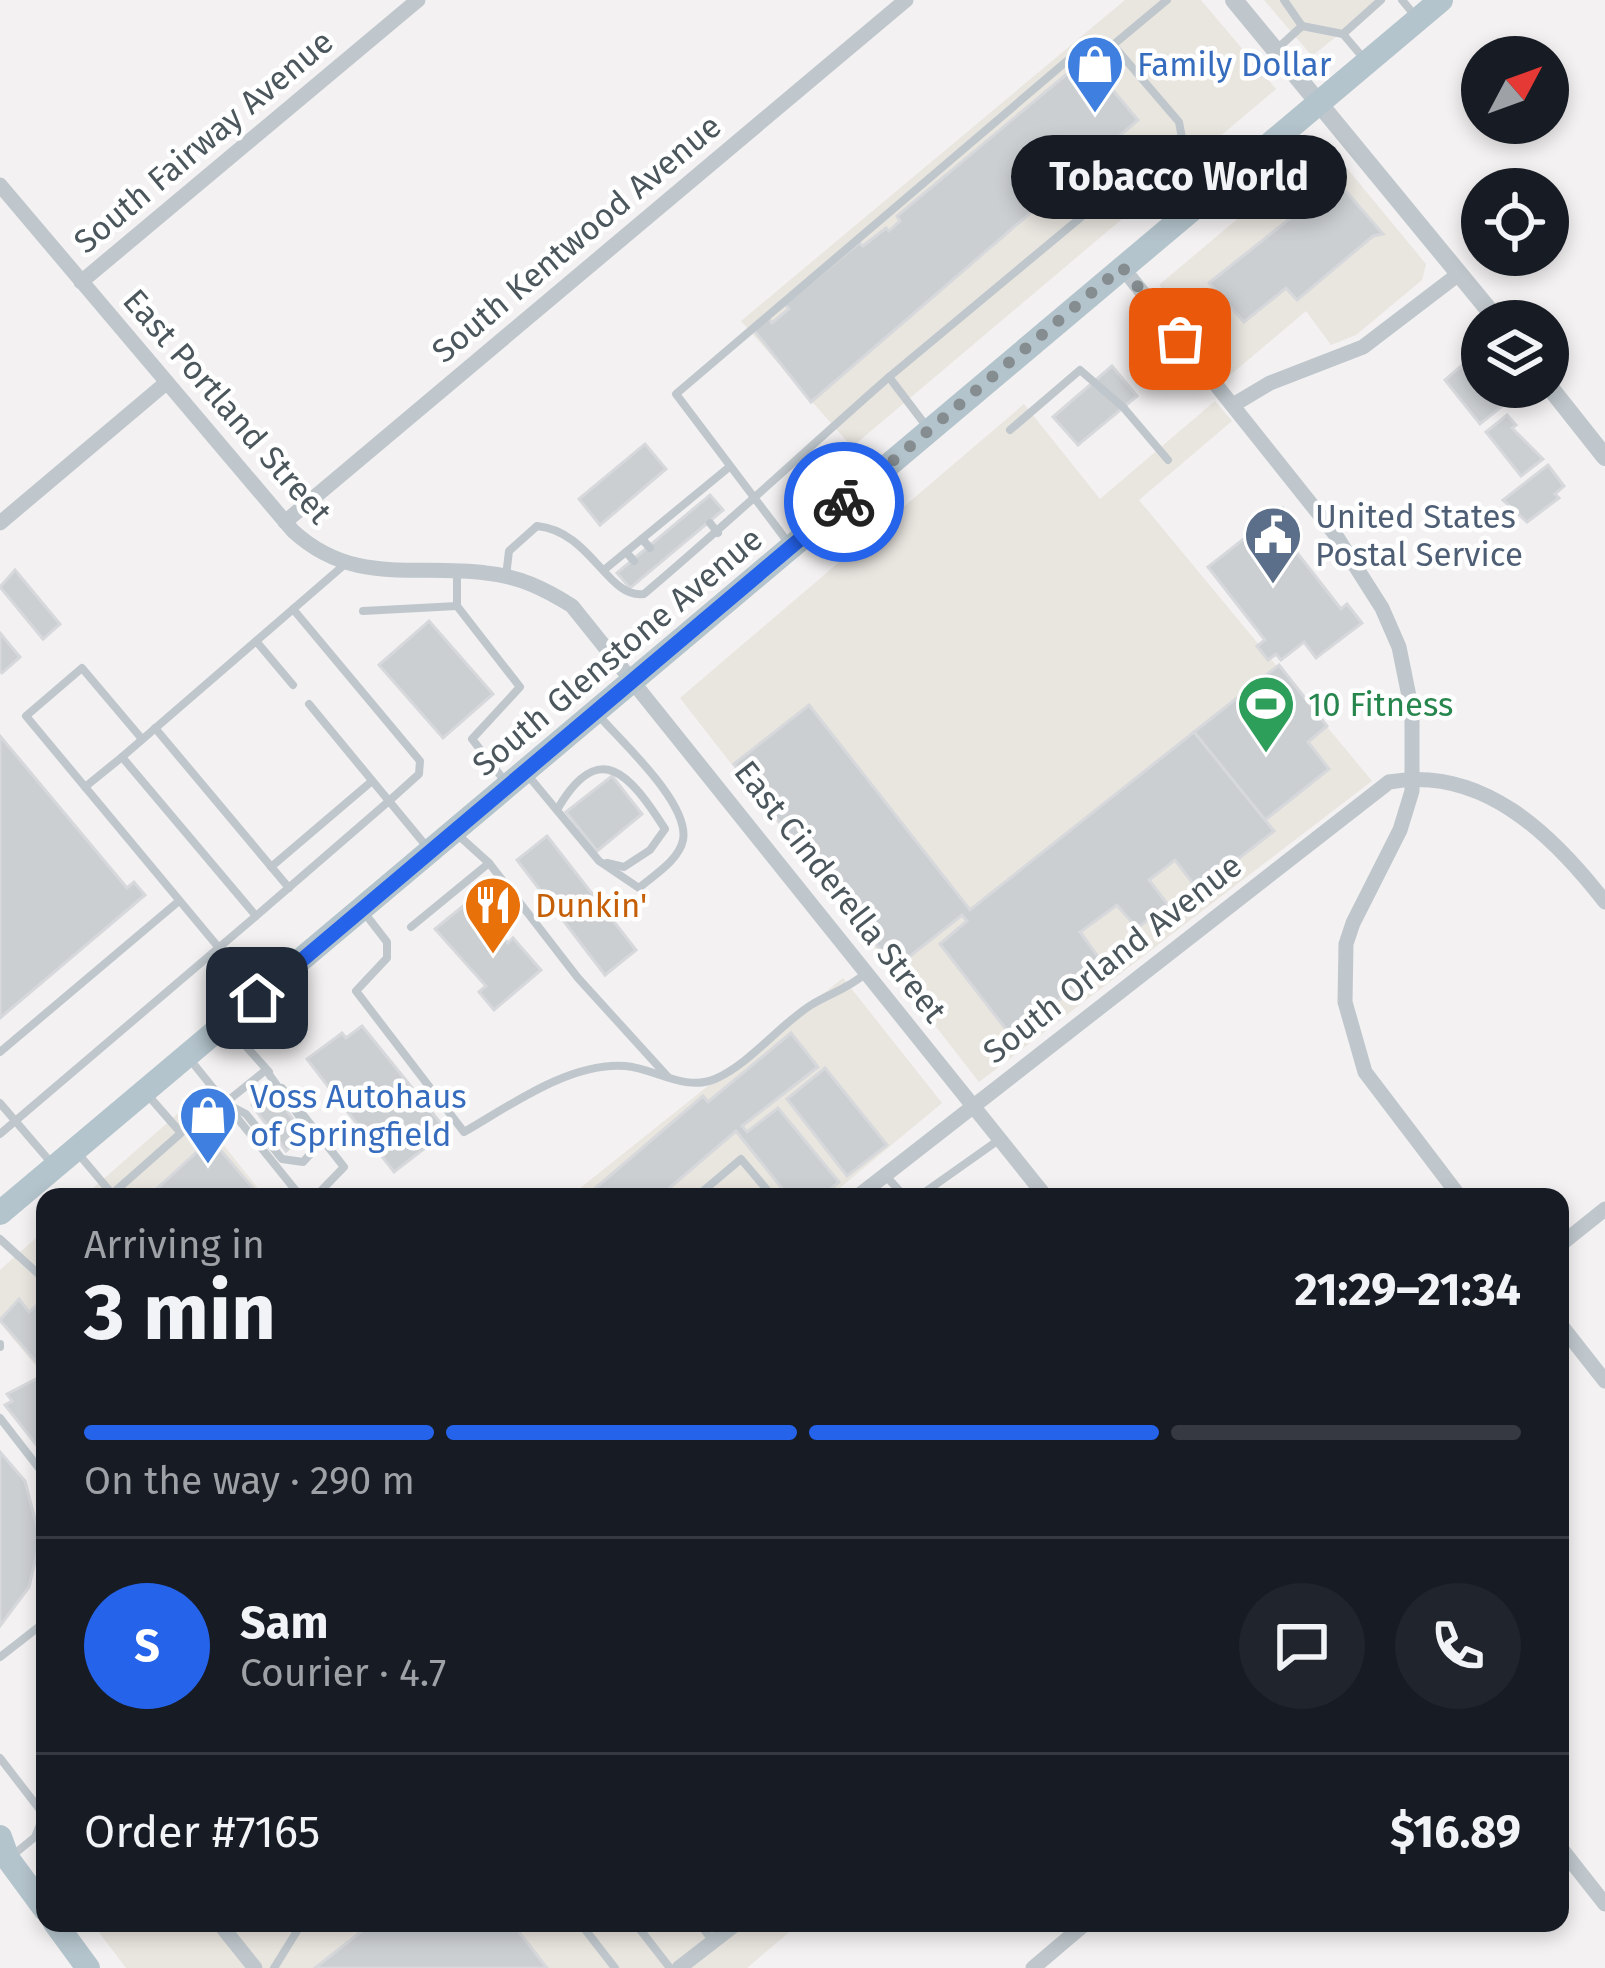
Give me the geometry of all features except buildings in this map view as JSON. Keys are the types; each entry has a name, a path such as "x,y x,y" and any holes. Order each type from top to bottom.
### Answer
{"main road":[{"name":"South Glenstone Avenue","path":"0,1213 1367,62 1410,10 1442,0"},
{"path":"2,1854 36,1897"},
{"path":"62,1932 88,1968"}],"street":[{"name":"South Fairway Avenue","path":"81,282 418,0"},
{"name":"South Kentwood Avenue","path":"285,522 906,0"},
{"path":"1234,0 1481,300"},
{"name":"East Portland Street","path":"0,185 285,522 315,550 344,565 394,574 457,571 506,576 572,606 635,680"},
{"path":"1122,267 1335,534 1391,627 1409,689 1412,791 1400,830 1368,886 1346,944 1347,1021 1374,1087 1453,1188"},
{"path":"1233,405 1270,383 1364,347 1460,273"},
{"path":"0,523 166,382"},
{"path":"1566,408 1605,458"},
{"name":"East Cinderella Street","path":"635,680 1039,1188"},
{"path":"1410,778 1444,780 1486,794 1527,818 1605,902"},
{"name":"South Orland Avenue","path":"868,1188 1367,796 1410,778"},
{"path":"1569,1238 1605,1209"},
{"path":"1569,1335 1605,1381"},
{"path":"1569,1858 1605,1904"},
{"path":"226,1932 255,1968"},
{"path":"680,1968 726,1932"},
{"path":"1033,1968 1075,1932"}],"lane":[{"path":"792,547 728,469 676,394 1082,49 1113,45 1166,0"},
{"path":"1284,0 1302,26 1343,34 1367,62"},
{"path":"1343,34 1381,0"},
{"path":"1276,50 1302,26"},
{"path":"1113,45 1179,122 1183,143 1223,183"},
{"path":"506,576 509,550 537,526 561,528 632,596 655,585 754,503 778,474 889,377 1151,159 1183,143"},
{"path":"1010,430 1081,370 1123,407 1168,460"},
{"path":"889,377 930,430"},
{"path":"604,570 728,469"},
{"path":"690,499 698,508"},
{"path":"675,512 682,520"},
{"path":"710,523 718,532"},
{"path":"659,525 667,533"},
{"path":"694,535 703,545"},
{"path":"642,538 650,548"},
{"path":"679,548 687,558"},
{"path":"626,552 634,561"},
{"path":"662,563 670,572"},
{"path":"86,787 344,565"},
{"path":"457,571 457,606 518,681 516,697 472,739 557,810 599,861 639,888 677,853 684,838 675,804 596,712"},
{"path":"647,576 655,585"},
{"path":"363,611 457,606"},
{"path":"0,1134 419,774 421,761 292,609"},
{"path":"256,641 293,685"},
{"path":"142,739 82,668 26,716 259,996"},
{"path":"309,704 431,851"},
{"path":"154,728 289,888"},
{"path":"122,757 256,916"},
{"path":"557,810 580,777 640,763"},
{"path":"599,861 625,867 664,833 662,824 612,766"},
{"path":"272,867 372,781"},
{"path":"454,832 488,862 578,978 670,1079"},
{"path":"411,927 488,862"},
{"path":"0,1052 179,901"},
{"path":"362,909 387,942 387,958 356,991 464,1132 560,1077 596,1067 628,1066 670,1079 714,1079 814,1004 842,994 867,972"},
{"path":"226,1024 323,1133 344,1166 323,1188"},
{"path":"187,1056 294,1188"},
{"path":"225,1103 266,1070"},
{"path":"225,1103 246,1114 289,1163 309,1157 315,1143 312,1131 266,1070"},
{"path":"121,1188 181,1133 145,1091"},
{"path":"0,1102 55,1167"},
{"path":"931,1188 1000,1139"},
{"path":"75,1150 107,1188"},
{"path":"706,1188 741,1159 765,1188"},
{"path":"885,1175 896,1188"},
{"path":"0,1239 36,1272"},
{"path":"0,1418 36,1464"},
{"path":"0,1657 36,1629"},
{"path":"0,1758 36,1805"},
{"path":"2,1854 36,1835"},
{"path":"274,1968 294,1932"},
{"path":"587,1932 615,1968"},
{"path":"642,1932 670,1968"},
{"path":"706,1932 713,1942"}],"shaded area":[{"path":"1125,0 1201,0 1276,89 852,447 741,321"},
{"path":"1264,0 1382,0 1312,56"},
{"path":"1318,151 1336,155 1426,264 1422,280 1356,335 1331,345 1306,311 1229,376 1159,285"},
{"path":"1215,401 1232,421 1139,500 1372,781 979,1082 680,698 1024,404 1100,499"},
{"path":"843,978 942,1103 840,1188 580,1188"},
{"path":"190,1103 258,1188 93,1188"},
{"path":"36,1238 36,1366 0,1323 0,1270"},
{"path":"99,1932 789,1932 747,1968 126,1968"}],"way so far":[{"path":"844,502 1122,267 1180,339"}],"place":[{"name":"Family Dollar","path":"1095,115"},
{"name":"Tobacco World","path":"1180,339"},
{"name":"United States Postal Service","path":"1273,586"},
{"name":"10 Fitness","path":"1266,755"},
{"name":"Dunkin'","path":"493,956"},
{"name":"Voss Autohaus of Springfield","path":"208,1166"}],"route":[{"path":"257,998 844,502"}]}
